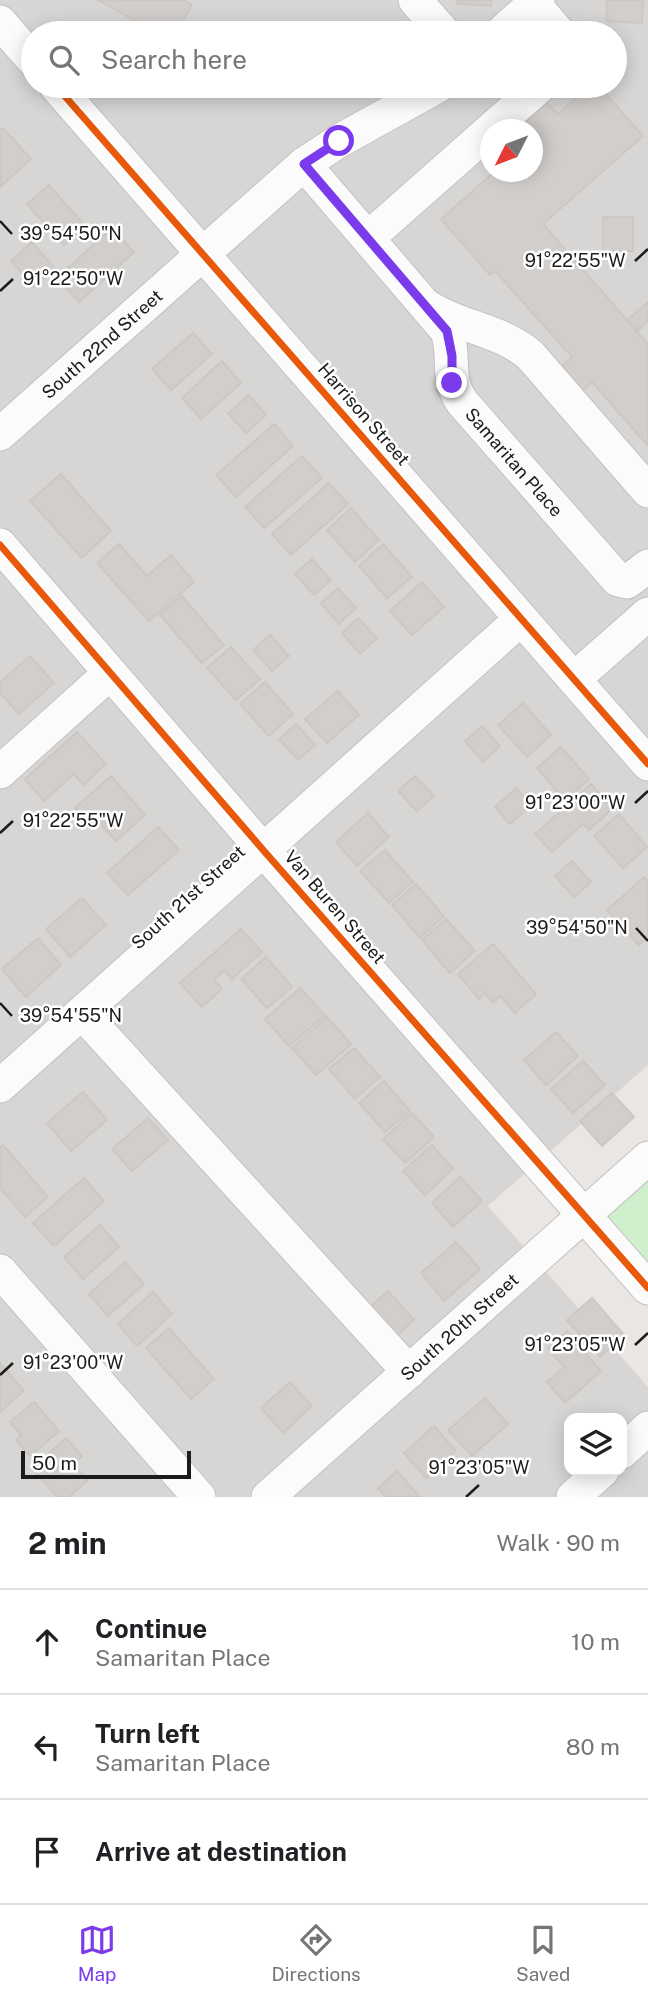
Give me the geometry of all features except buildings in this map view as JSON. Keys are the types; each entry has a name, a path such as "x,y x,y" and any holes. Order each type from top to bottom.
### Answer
{"street":[{"path":"415,0 433,21"},
{"path":"515,21 536,2 550,21"},
{"path":"0,22 21,46"},
{"name":"Harrison Street","path":"67,98 648,764"},
{"path":"203,253 304,164 339,141 416,98"},
{"path":"368,238 526,98"},
{"name":"Samaritan Place","path":"304,164 447,331 452,356 452,383 462,402 618,580 627,582 648,566"},
{"name":"South 22nd Street","path":"0,434 203,253"},
{"path":"426,305 444,317 516,343 530,355 648,491"},
{"name":"Van Buren Street","path":"0,545 648,1288"},
{"path":"574,679 648,614"},
{"name":"South 21st Street","path":"0,1086 522,619"},
{"path":"0,772 110,673"},
{"path":"82,1013 409,1372"},
{"name":"South 20th Street","path":"268,1497 648,1158"},
{"path":"0,1271 199,1497"},
{"path":"627,1448 648,1429"},
{"path":"573,1497 596,1476"}],"shaded area":[{"path":"0,0 648,0 648,1065 488,1206 648,1387 648,1497 0,1497"}],"green space":[{"path":"648,1181 648,1266 606,1218"}],"cycle path":[{"path":"66,98 648,764"},
{"path":"0,545 264,851 648,1288"}],"route":[{"path":"339,141 304,164 441,321 450,340 452,383"}]}
